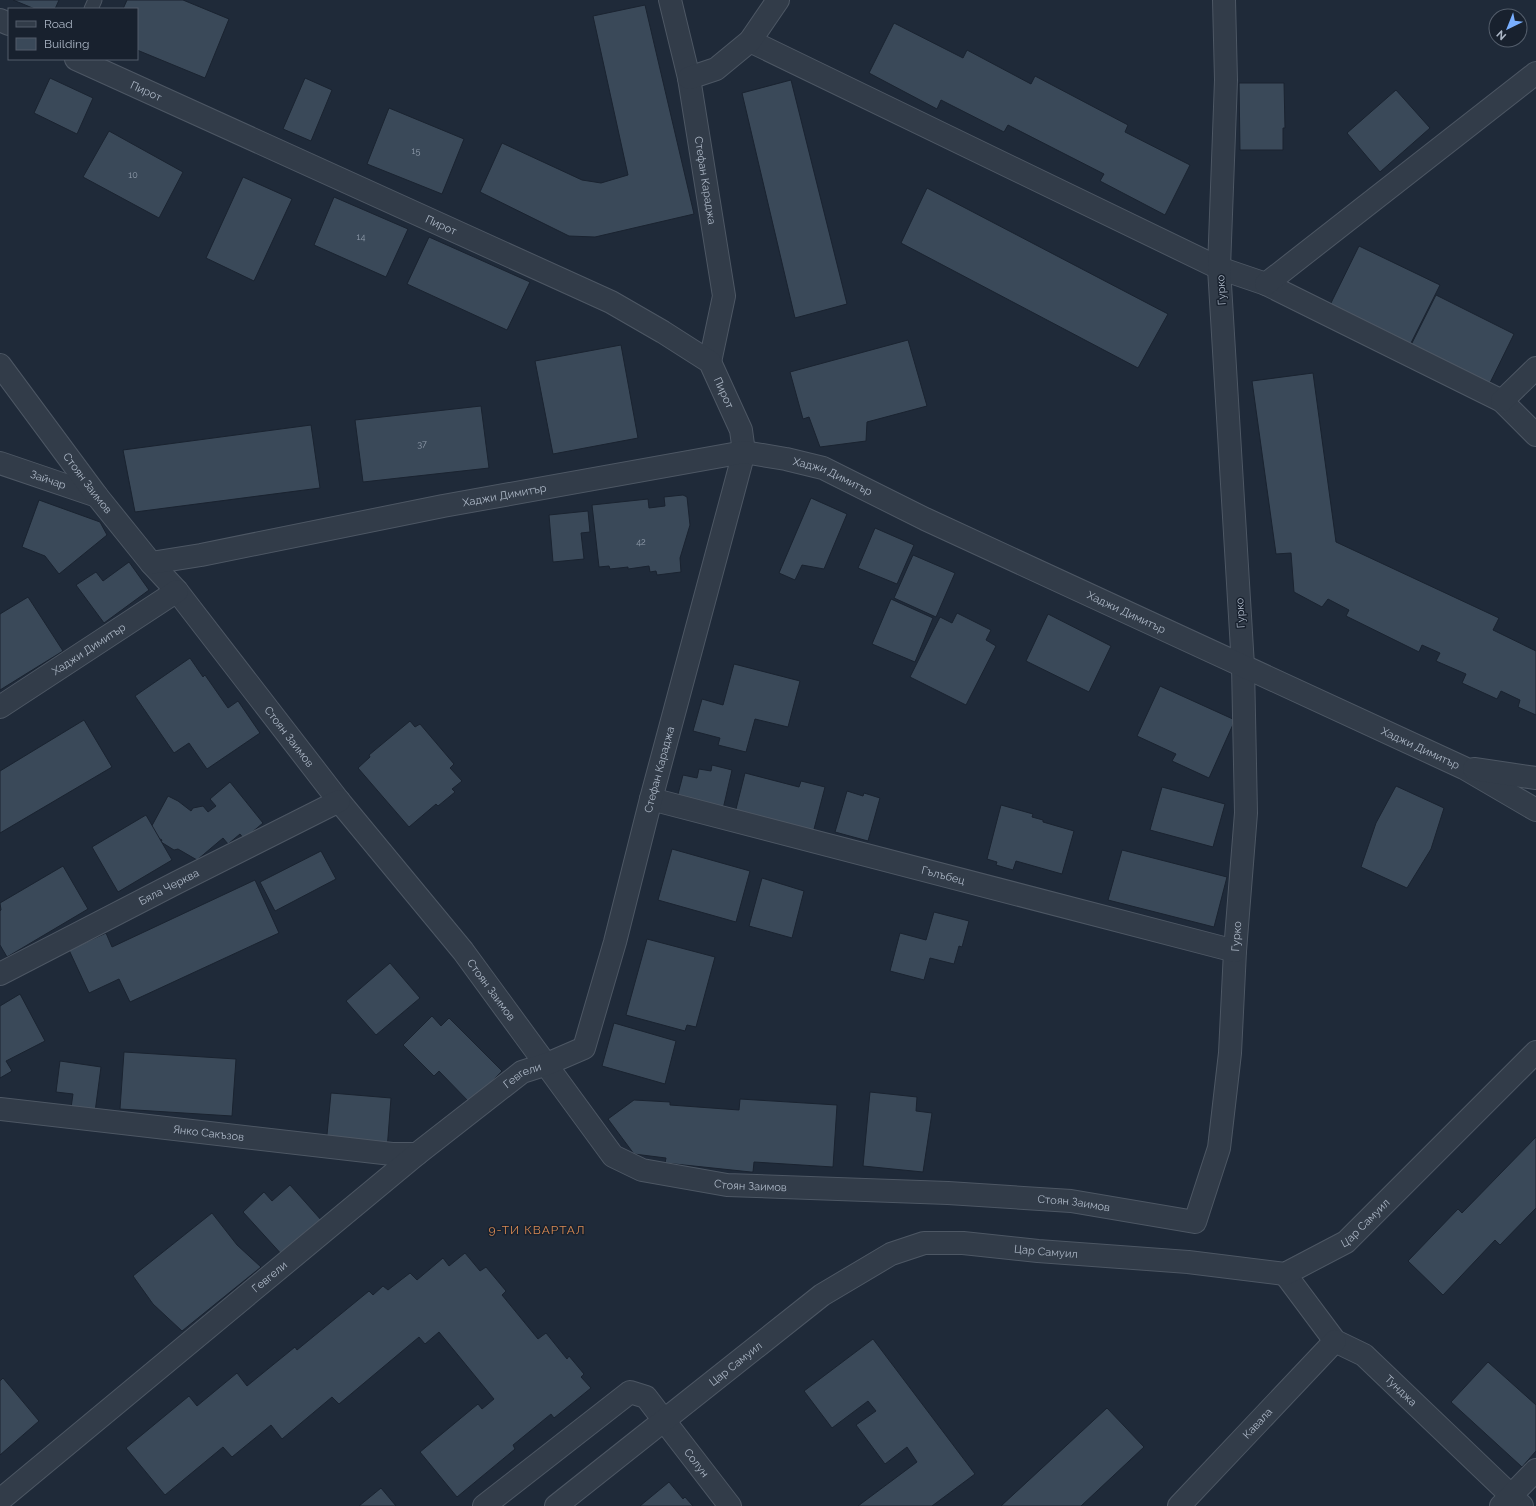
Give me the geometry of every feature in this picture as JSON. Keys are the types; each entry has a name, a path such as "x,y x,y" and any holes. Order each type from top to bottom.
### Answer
{"street":[{"name":"Стефан Караджа","path":"670,0 689,78 724,296 710,362"},
{"path":"689,78 716,69 750,41 778,0"},
{"name":"Гурко","path":"1195,1222 1219,1148 1230,1053 1235,951 1246,814 1244,666 1219,268 1226,80 1224,0"},
{"path":"750,41 1219,268 1266,284 1502,401 1536,435"},
{"name":"Пирот","path":"78,60 611,302 663,332 710,362 741,430 744,452"},
{"path":"1266,284 1536,73"},
{"name":"Стоян Заимов","path":"0,365 97,496 151,563 176,591 339,801 463,951 613,1156 642,1170 727,1185 948,1193 1072,1201 1195,1222"},
{"path":"1502,401 1536,368"},
{"name":"Стефан Караджа","path":"547,1064 584,1048 615,942 651,799 744,452"},
{"name":"Хаджи Димитър","path":"151,563 201,555 443,506 744,452 786,459 823,468 932,522 1464,768 1536,810"},
{"name":"Зайчар","path":"0,463 97,496"},
{"name":"Хаджи Димитър","path":"0,707 176,591"},
{"name":"Хаджи Димитър","path":"1464,768 1536,778"},
{"name":"Гълъбец","path":"651,799 1235,951"},
{"name":"Бяла Черква","path":"0,974 339,801"},
{"name":"Цар Самуил","path":"556,1506 822,1295 891,1254 924,1243 963,1243 1038,1251 1188,1262 1284,1274 1346,1242 1536,1052"},
{"name":"Гевгели","path":"3,1494 417,1154 522,1072 547,1064"},
{"name":"Янко Сакъзов","path":"0,1109 392,1154 417,1154"},
{"name":"Тунджа","path":"1284,1274 1335,1341 1364,1355 1511,1502"},
{"name":"Кавала","path":"1179,1506 1335,1341"},
{"name":"Солун","path":"484,1506 630,1392 646,1397 730,1506"},
{"path":"1511,1502 1536,1470"}],"building":[{"path":"13,0 59,0 55,8 33,8"},
{"path":"127,0 183,0 229,19 205,78 138,50 138,8 123,8"},
{"path":"645,5 694,214 595,237 569,236 480,192 502,143 582,180 601,183 628,175 593,16"},
{"path":"894,23 963,58 967,50 1031,84 1035,76 1128,125 1125,132 1190,165 1165,215 1100,181 1104,174 1008,125 1004,132 941,100 937,109 869,73"},
{"path":"50,78 93,98 77,134 34,113"},
{"path":"305,78 332,90 311,141 283,129"},
{"path":"791,80 847,304 795,318 742,93"},
{"path":"1239,83 1284,83 1285,128 1283,128 1283,150 1240,150"},
{"path":"1396,90 1430,128 1380,172 1347,133"},
{"path":"389,108 464,139 442,194 367,164"},
{"path":"109,131 183,172 159,218 83,177"},
{"path":"243,177 292,199 254,281 206,258"},
{"path":"927,188 1168,314 1138,368 901,243"},
{"path":"334,197 408,229 386,277 314,245"},
{"path":"429,237 530,282 507,330 407,284"},
{"path":"1359,246 1440,285 1410,345 1330,305"},
{"path":"1436,295 1514,334 1486,391 1408,351"},
{"path":"908,340 927,406 867,422 866,441 820,447 809,417 803,419 790,372"},
{"path":"621,345 638,438 553,454 535,361"},
{"path":"1313,373 1336,542 1499,618 1493,630 1536,651 1536,715 1518,707 1520,700 1501,691 1497,699 1462,683 1466,674 1436,661 1440,653 1422,645 1419,652 1346,616 1349,610 1328,599 1322,607 1294,592 1291,553 1276,554 1252,381"},
{"path":"481,406 489,468 363,482 355,420"},
{"path":"311,425 320,488 135,512 123,450"},
{"path":"683,495 687,497 690,525 680,558 681,572 657,575 656,571 650,572 649,566 628,569 628,567 610,569 609,566 599,567 592,505 648,499 649,508 665,506 664,497"},
{"path":"811,498 847,514 824,569 802,565 795,580 779,573"},
{"path":"39,500 100,522 107,535 59,574 45,556 22,547"},
{"path":"588,511 590,532 581,533 584,559 553,562 549,515"},
{"path":"875,528 914,545 897,584 858,568"},
{"path":"913,555 955,573 936,617 894,598"},
{"path":"129,562 149,590 104,623 76,585 96,572 103,581"},
{"path":"28,597 63,651 0,690 0,614"},
{"path":"891,599 933,618 915,662 872,644"},
{"path":"957,613 991,630 986,640 996,646 966,705 910,677 940,617 952,623"},
{"path":"1048,614 1111,646 1089,692 1026,661"},
{"path":"190,658 203,677 205,675 228,708 238,701 260,733 207,769 189,743 174,753 135,696"},
{"path":"734,664 800,681 788,727 755,719 746,752 718,745 720,738 693,731 702,699 723,705"},
{"path":"1160,686 1235,720 1209,778 1172,761 1176,754 1137,736"},
{"path":"84,720 112,767 0,833 0,771"},
{"path":"410,721 415,727 420,724 454,764 450,768 462,781 452,789 455,792 438,806 436,804 409,827 358,768 370,757 369,755"},
{"path":"712,765 732,770 723,809 677,798 683,775 697,778 699,769 711,771"},
{"path":"745,773 799,787 801,781 825,787 813,833 735,813"},
{"path":"230,782 263,823 244,839 240,834 228,844 223,838 197,860 178,849 174,850 161,842 162,840 148,833 168,796 178,801 191,811 193,808 203,806 208,812 216,806 210,799"},
{"path":"1396,786 1444,808 1431,849 1407,888 1361,867 1376,823"},
{"path":"1162,787 1225,804 1213,847 1150,830"},
{"path":"847,791 863,796 864,793 880,798 868,841 835,832"},
{"path":"1001,805 1033,814 1032,817 1043,820 1043,822 1074,831 1062,874 1016,861 1013,870 996,865 997,862 987,859"},
{"path":"146,815 172,860 118,892 92,847"},
{"path":"672,849 750,871 736,922 658,900"},
{"path":"1122,850 1227,877 1214,927 1108,900"},
{"path":"321,851 336,879 275,911 260,882"},
{"path":"63,866 88,909 7,957 0,945 0,903"},
{"path":"762,878 804,891 792,938 749,926"},
{"path":"255,880 279,933 130,1002 119,979 89,993 69,950 106,933 112,947"},
{"path":"934,912 969,921 962,947 959,946 954,964 930,958 924,980 890,971 900,933 926,940"},
{"path":"647,939 715,957 696,1027 687,1025 685,1031 626,1015"},
{"path":"390,963 420,998 376,1035 346,1001"},
{"path":"20,994 45,1041 6,1061 12,1071 0,1078 0,1006"},
{"path":"432,1016 441,1026 449,1018 502,1071 470,1103 439,1071 434,1076 403,1045"},
{"path":"614,1023 676,1041 665,1084 602,1066"},
{"path":"124,1052 236,1059 232,1116 120,1109"},
{"path":"60,1061 101,1067 95,1112 71,1108 73,1094 56,1092"},
{"path":"870,1092 917,1097 916,1111 932,1113 923,1172 863,1166"},
{"path":"331,1093 391,1098 387,1150 326,1145"},
{"path":"740,1099 837,1105 833,1167 754,1162 753,1172 751,1172 665,1163 666,1158 634,1154 608,1119 634,1100 670,1102 670,1105 739,1110"},
{"path":"1536,1137 1536,1208 1500,1245 1495,1240 1443,1295 1408,1261 1458,1209 1462,1213"},
{"path":"290,1185 322,1221 284,1257 243,1212 264,1192 272,1201"},
{"path":"212,1213 237,1245 261,1267 182,1331 153,1304 133,1276"},
{"path":"465,1253 480,1271 486,1267 506,1291 502,1295 538,1339 546,1333 567,1359 569,1356 584,1374 581,1377 591,1388 554,1418 551,1414 513,1445 515,1449 457,1497 420,1452 478,1404 482,1409 494,1399 439,1332 425,1344 419,1337 339,1404 332,1397 282,1439 271,1425 232,1457 223,1447 165,1495 126,1448 189,1396 197,1406 237,1373 247,1386 295,1347 297,1350 369,1291 373,1295 383,1286 388,1290 410,1273 417,1280 443,1258 449,1266"},
{"path":"873,1339 975,1474 932,1506 858,1506 917,1462 907,1447 885,1464 856,1425 876,1411 868,1401 832,1428 804,1391"},
{"path":"1488,1362 1536,1405 1536,1451 1522,1467 1451,1402"},
{"path":"3,1378 39,1421 0,1455 0,1381"},
{"path":"1107,1408 1144,1447 1081,1506 1001,1506"},
{"path":"669,1482 683,1499 685,1497 693,1506 640,1506"},
{"path":"381,1488 396,1506 359,1506"}],"district":[{"name":"9-ТИ КВАРТАЛ","path":"537,1230"}]}
